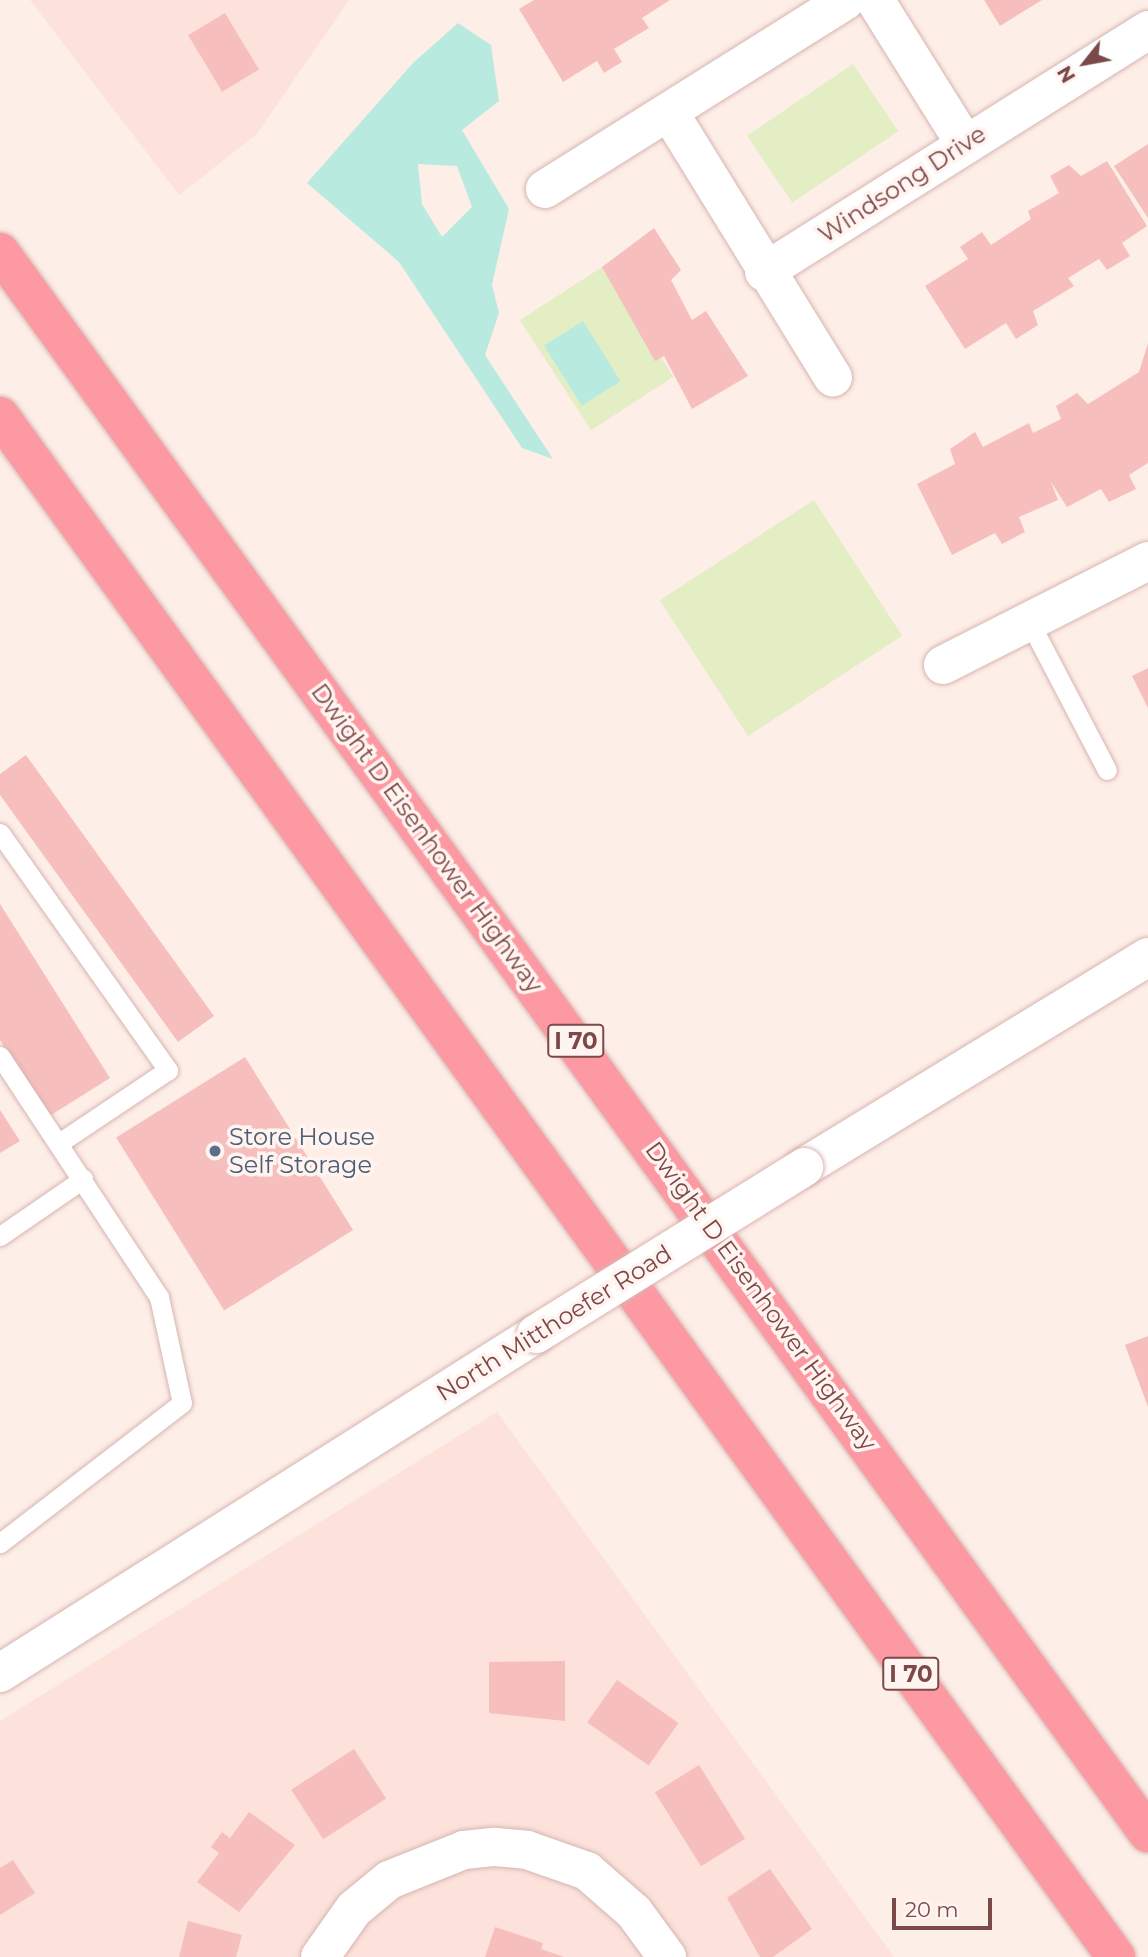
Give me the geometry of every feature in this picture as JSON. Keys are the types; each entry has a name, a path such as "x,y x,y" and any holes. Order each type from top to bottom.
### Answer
{"highway":[{"name":"Dwight D Eisenhower Highway","path":"0,252 1148,1833"},
{"name":"I 70","path":"0,416 1115,1957"}],"street":[{"path":"545,189 846,0"},
{"path":"875,0 965,144"},
{"name":"Windsong Drive","path":"764,272 1148,30"},
{"path":"669,112 764,272 833,378"},
{"path":"943,666 1148,561"},
{"name":"North Mitthoefer Road","path":"0,1673 536,1334 1148,957"},
{"path":"320,1957 354,1909 416,1866 495,1847 558,1858 612,1889 667,1957"}],"lane":[{"path":"1029,621 1107,769"},
{"path":"0,832 168,1069 59,1143"},
{"path":"0,1056 159,1297 182,1403 0,1544"},
{"path":"0,1236 83,1179"}],"shaded area":[{"path":"30,0 349,0 256,135 179,195"},
{"path":"497,1412 894,1957 0,1957 0,1721"}],"green space":[{"path":"853,64 898,131 792,203 747,136"},
{"path":"602,267 673,377 591,430 520,320"},
{"path":"814,500 902,636 748,736 660,600"}],"water":[{"path":"458,23 491,45 499,101 462,130 509,209 492,285 499,313 485,355 553,459 522,448 399,262 307,183 413,63","holes":["418,164 457,166 472,207 442,237 422,204"]},
{"path":"583,321 621,381 582,406 544,345"}],"building":[{"path":"534,0 670,0 642,18 649,28 614,49 622,62 604,73 597,61 563,82 519,9"},
{"path":"984,0 1042,0 1000,26"},
{"path":"225,13 259,70 222,92 188,35"},
{"path":"1148,144 1148,218 1114,166"},
{"path":"1107,161 1147,226 1122,243 1130,256 1107,270 1099,259 1068,278 1074,286 1033,311 1038,325 1016,339 1006,323 965,349 925,286 968,259 960,247 982,232 991,245 1031,219 1028,211 1059,193 1050,176 1069,165 1081,176"},
{"path":"654,228 681,270 671,280 692,320 706,311 748,376 692,409 664,356 655,361 602,267"},
{"path":"1148,343 1148,463 1129,475 1136,489 1109,502 1101,489 1067,507 1051,482 1058,500 1019,517 1025,532 1002,544 995,533 952,555 917,484 955,464 950,449 975,432 983,447 1029,423 1033,433 1061,419 1056,406 1077,393 1088,404 1139,372"},
{"path":"1148,668 1148,708 1132,676"},
{"path":"26,755 214,1016 178,1042 0,795 0,774"},
{"path":"0,904 110,1078 48,1117 0,1040"},
{"path":"245,1057 353,1230 224,1311 116,1138"},
{"path":"0,1110 20,1141 0,1153"},
{"path":"1148,1336 1148,1407 1125,1345"},
{"path":"565,1661 565,1721 489,1713 489,1662"},
{"path":"617,1680 678,1723 649,1766 587,1723"},
{"path":"354,1749 386,1798 323,1839 291,1790"},
{"path":"699,1765 745,1839 701,1866 655,1793"},
{"path":"249,1812 295,1845 239,1912 197,1882 219,1853 211,1847 222,1832 230,1838"},
{"path":"13,1860 35,1893 0,1915 0,1868"},
{"path":"770,1869 812,1929 773,1957 760,1957 727,1898"},
{"path":"188,1921 242,1935 236,1957 179,1957"},
{"path":"495,1927 543,1943 541,1949 564,1957 485,1957"}],"place":[{"name":"Store House Self Storage","path":"215,1151"}]}
